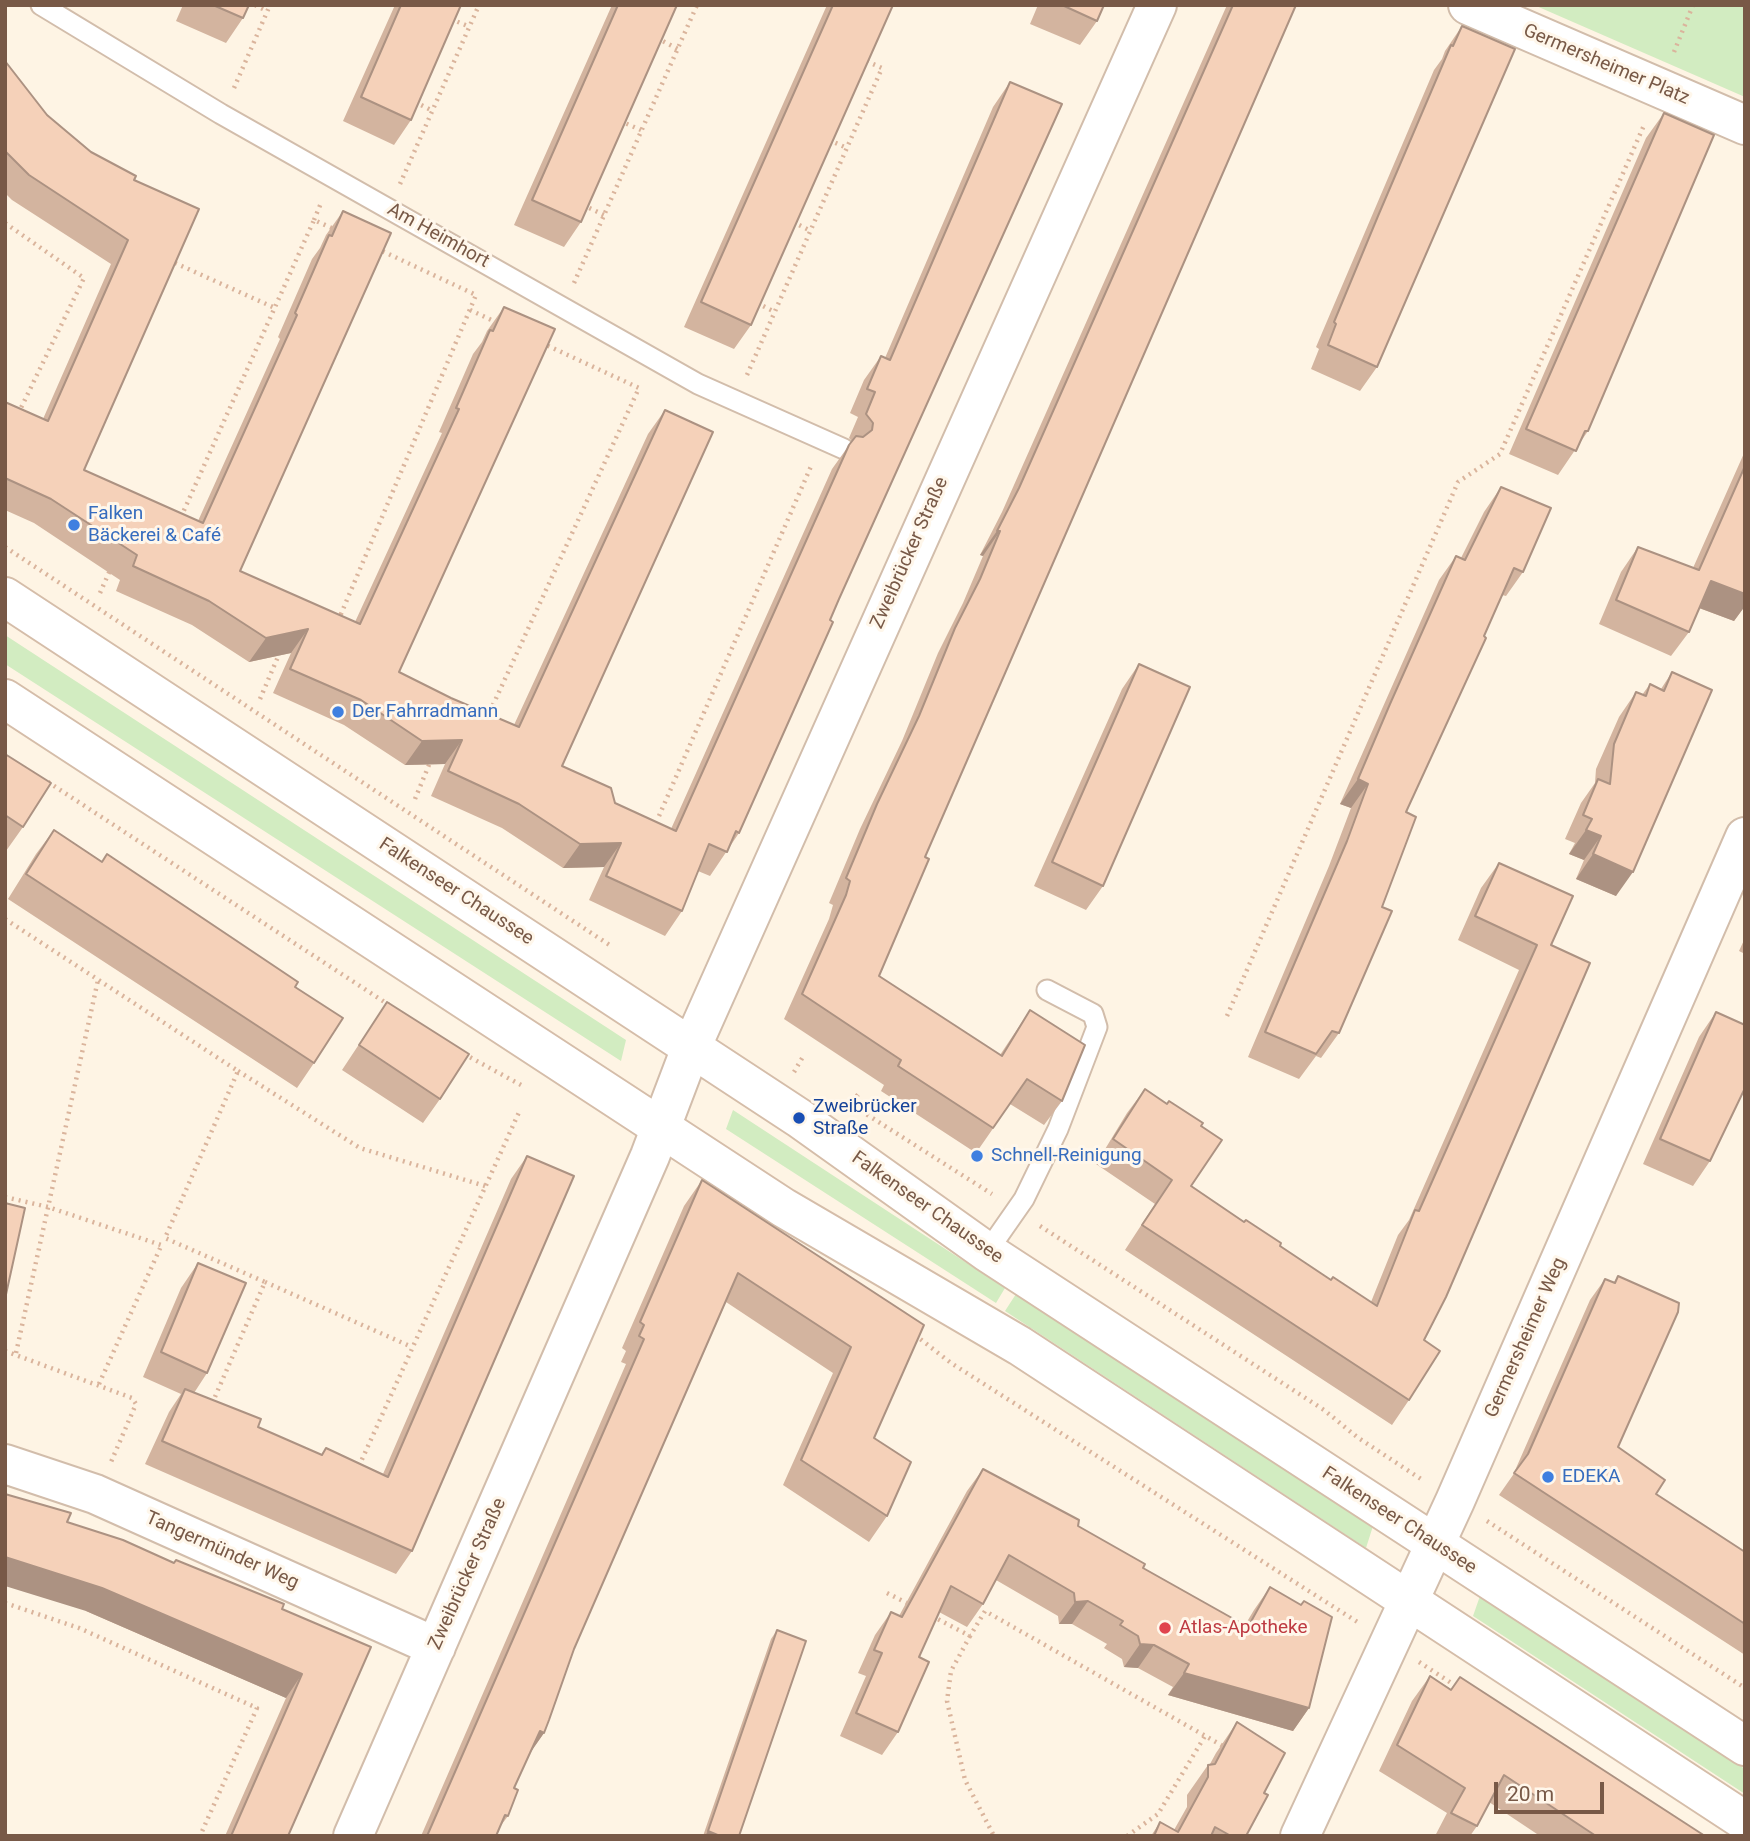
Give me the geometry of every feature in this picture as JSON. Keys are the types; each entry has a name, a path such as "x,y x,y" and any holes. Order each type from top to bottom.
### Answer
{"main road":[{"name":"Zweibrücker Straße","path":"353,1836 650,1156 659,1126 691,1048 1157,5"},
{"name":"Germersheimer Platz","path":"1468,5 1745,125"},
{"name":"Falkenseer Chaussee","path":"5,597 799,1118 988,1252 1745,1746"},
{"path":"5,699 784,1208 1020,1346 1745,1821"},
{"name":"Germersheimer Weg","path":"1300,1836 1410,1601 1745,837"},
{"name":"Tangermünder Weg","path":"5,1464 95,1494 436,1647"}],"lane":[{"name":"Am Heimhort","path":"41,5 221,114 698,384 845,449"},
{"path":"988,1252 1016,1210 1058,1129 1097,1027 1093,1014 1047,990"}],"path":[{"path":"255,5 267,12"},
{"path":"232,92 270,5"},
{"path":"397,190 479,5"},
{"path":"562,282 572,287 697,5"},
{"path":"1672,57 1693,5"},
{"path":"449,18 470,27"},
{"path":"656,38 678,49"},
{"path":"734,373 746,378 882,68 863,59"},
{"path":"413,101 433,111"},
{"path":"620,121 641,130"},
{"path":"1227,1016 1458,482 1500,454 1645,124"},
{"path":"827,139 847,148"},
{"path":"583,205 604,215"},
{"path":"177,525 314,220 339,232"},
{"path":"790,221 811,230"},
{"path":"5,223 84,278 15,420"},
{"path":"333,632 477,295 376,249"},
{"path":"175,263 275,308"},
{"path":"755,302 775,312"},
{"path":"470,310 506,327"},
{"path":"483,726 639,388 542,344"},
{"path":"659,817 824,439"},
{"path":"5,547 564,912 617,950"},
{"path":"100,593 115,557"},
{"path":"260,699 284,643"},
{"path":"415,799 436,749"},
{"path":"40,777 396,1010"},
{"path":"5,919 238,1072 360,1148 485,1186"},
{"path":"16,1353 98,980"},
{"path":"454,1047 523,1086"},
{"path":"791,1076 804,1055"},
{"path":"785,1063 807,1077"},
{"path":"99,1384 238,1072"},
{"path":"845,1111 860,1092"},
{"path":"839,1098 1324,1410 1399,1465"},
{"path":"358,1469 520,1110"},
{"path":"5,1197 48,1207 161,1245"},
{"path":"165,1238 412,1347"},
{"path":"208,1414 265,1282"},
{"path":"913,1334 951,1363 1338,1609"},
{"path":"5,1351 132,1398 135,1404 109,1466"},
{"path":"1507,1533 1745,1688"},
{"path":"887,1592 970,1636"},
{"path":"5,1603 79,1628 257,1708 200,1836"},
{"path":"994,1836 965,1780 947,1701 951,1671 985,1611 1223,1746"},
{"path":"1440,1676 1464,1691"},
{"path":"1132,1835 1158,1814 1205,1736"}],"green space":[{"path":"1534,5 1745,5 1745,97"},
{"path":"5,635 626,1040 621,1061 5,664"},
{"path":"733,1110 1005,1288 996,1303 726,1129"},
{"path":"1016,1294 1373,1526 1366,1548 1005,1311"},
{"path":"1480,1596 1745,1769 1745,1794 1473,1616"}],"building":[{"path":"213,5 249,5 243,18"},
{"path":"401,5 461,5 411,120 361,97"},
{"path":"618,5 677,5 581,222 532,200"},
{"path":"833,5 893,5 751,325 701,302"},
{"path":"1062,5 1104,5 1097,21"},
{"path":"1233,5 1296,5 925,857 929,859 879,976 1002,1056 1030,1010 1085,1045 1062,1101 1027,1079 993,1128 898,1066 901,1060 802,994 846,895 850,881 846,878 877,804 919,716 955,628 1000,531 997,531 1019,488"},
{"path":"1462,26 1515,49 1377,367 1328,345 1336,324 1334,322 1378,216 1451,45 1453,46"},
{"path":"5,61 47,115 91,152 136,176 134,180 199,209 84,470 203,523 297,315 295,313 329,235 332,236 343,211 391,233 240,571 360,624 459,409 456,408 490,330 493,331 504,307 555,329 399,672 519,727 665,410 713,432 562,766 611,788 615,803 676,831 849,445 856,436 863,437 872,430 873,423 866,414 875,392 867,389 881,356 890,360 1010,82 1062,104 839,599 830,620 833,622 739,833 736,831 727,852 709,844 682,911 606,876 621,843 580,844 519,804 448,771 462,740 422,741 361,700 290,669 308,629 266,638 209,601 133,566 137,555 51,499 5,478 5,402 48,421 128,240 29,175 5,151"},
{"path":"1664,113 1714,135 1588,431 1585,431 1576,451 1526,429"},
{"path":"1745,466 1745,594 1711,581 1689,632 1616,600 1638,547 1699,570"},
{"path":"1501,487 1551,508 1523,572 1514,568 1484,636 1486,638 1406,812 1416,817 1382,907 1392,911 1339,1033 1332,1031 1316,1054 1265,1032 1347,841 1368,784 1358,779 1390,704 1456,556 1465,560"},
{"path":"1139,664 1190,687 1103,886 1052,862"},
{"path":"1672,672 1712,690 1633,872 1593,854 1601,836 1586,830 1592,819 1583,815 1598,779 1610,784 1614,744 1636,692 1646,696 1650,684 1664,691"},
{"path":"5,754 51,783 23,827 5,815"},
{"path":"54,830 102,862 107,854 298,982 295,987 343,1018 314,1063 26,874"},
{"path":"1499,863 1573,896 1551,945 1590,963 1446,1297 1424,1340 1440,1351 1409,1400 1142,1225 1172,1180 1113,1139 1145,1089 1167,1104 1169,1101 1203,1123 1201,1126 1222,1140 1191,1186 1281,1243 1280,1246 1331,1280 1333,1277 1377,1306 1415,1210 1419,1211 1537,945 1475,916"},
{"path":"387,1002 469,1054 440,1099 359,1045"},
{"path":"1716,1012 1745,1025 1745,1088 1710,1161 1660,1139"},
{"path":"527,1156 574,1176 412,1551 162,1441 185,1389 261,1419 258,1427 322,1455 326,1448 388,1477"},
{"path":"702,1180 924,1325 874,1438 911,1462 887,1516 801,1460 851,1347 738,1273 574,1649 544,1733 540,1731 514,1788 518,1790 508,1816 505,1815 496,1836 427,1836 644,1339 639,1336 644,1325 640,1322"},
{"path":"5,1203 25,1208 5,1299"},
{"path":"198,1263 246,1283 207,1373 161,1352"},
{"path":"1618,1276 1679,1303 1678,1312 1618,1447 1665,1480 1656,1494 1745,1552 1745,1624 1514,1473 1528,1454 1605,1279 1615,1283"},
{"path":"983,1469 1079,1520 1078,1526 1145,1564 1143,1568 1248,1627 1270,1587 1301,1605 1304,1601 1332,1617 1309,1708 1184,1673 1189,1664 1154,1645 1140,1644 1138,1636 1120,1625 1123,1621 1088,1601 1075,1602 1074,1593 1009,1555 983,1604 951,1586 919,1657 929,1662 898,1732 856,1713 882,1653 874,1650 891,1612 902,1617"},
{"path":"5,1494 71,1513 67,1522 123,1540 174,1563 176,1560 284,1604 282,1609 371,1647 288,1836 231,1836 302,1674 102,1588 5,1557"},
{"path":"777,1630 806,1641 739,1836 720,1836 708,1831"},
{"path":"1430,1676 1451,1690 1460,1677 1705,1836 1596,1836 1504,1775 1477,1826 1451,1813 1465,1788 1397,1745"},
{"path":"1237,1722 1285,1753 1264,1793 1268,1795 1246,1836 1231,1836 1215,1827 1211,1836 1154,1836 1160,1822 1178,1832 1208,1777 1208,1765 1215,1764"}],"place":[{"name":"Falken Bäckerei & Café","path":"74,525"},
{"name":"Der Fahrradmann","path":"338,712"},
{"name":"Zweibrücker Straße","path":"799,1118"},
{"name":"Schnell-Reinigung","path":"977,1156"},
{"name":"EDEKA","path":"1548,1477"},
{"name":"Atlas-Apotheke","path":"1165,1628"}]}
